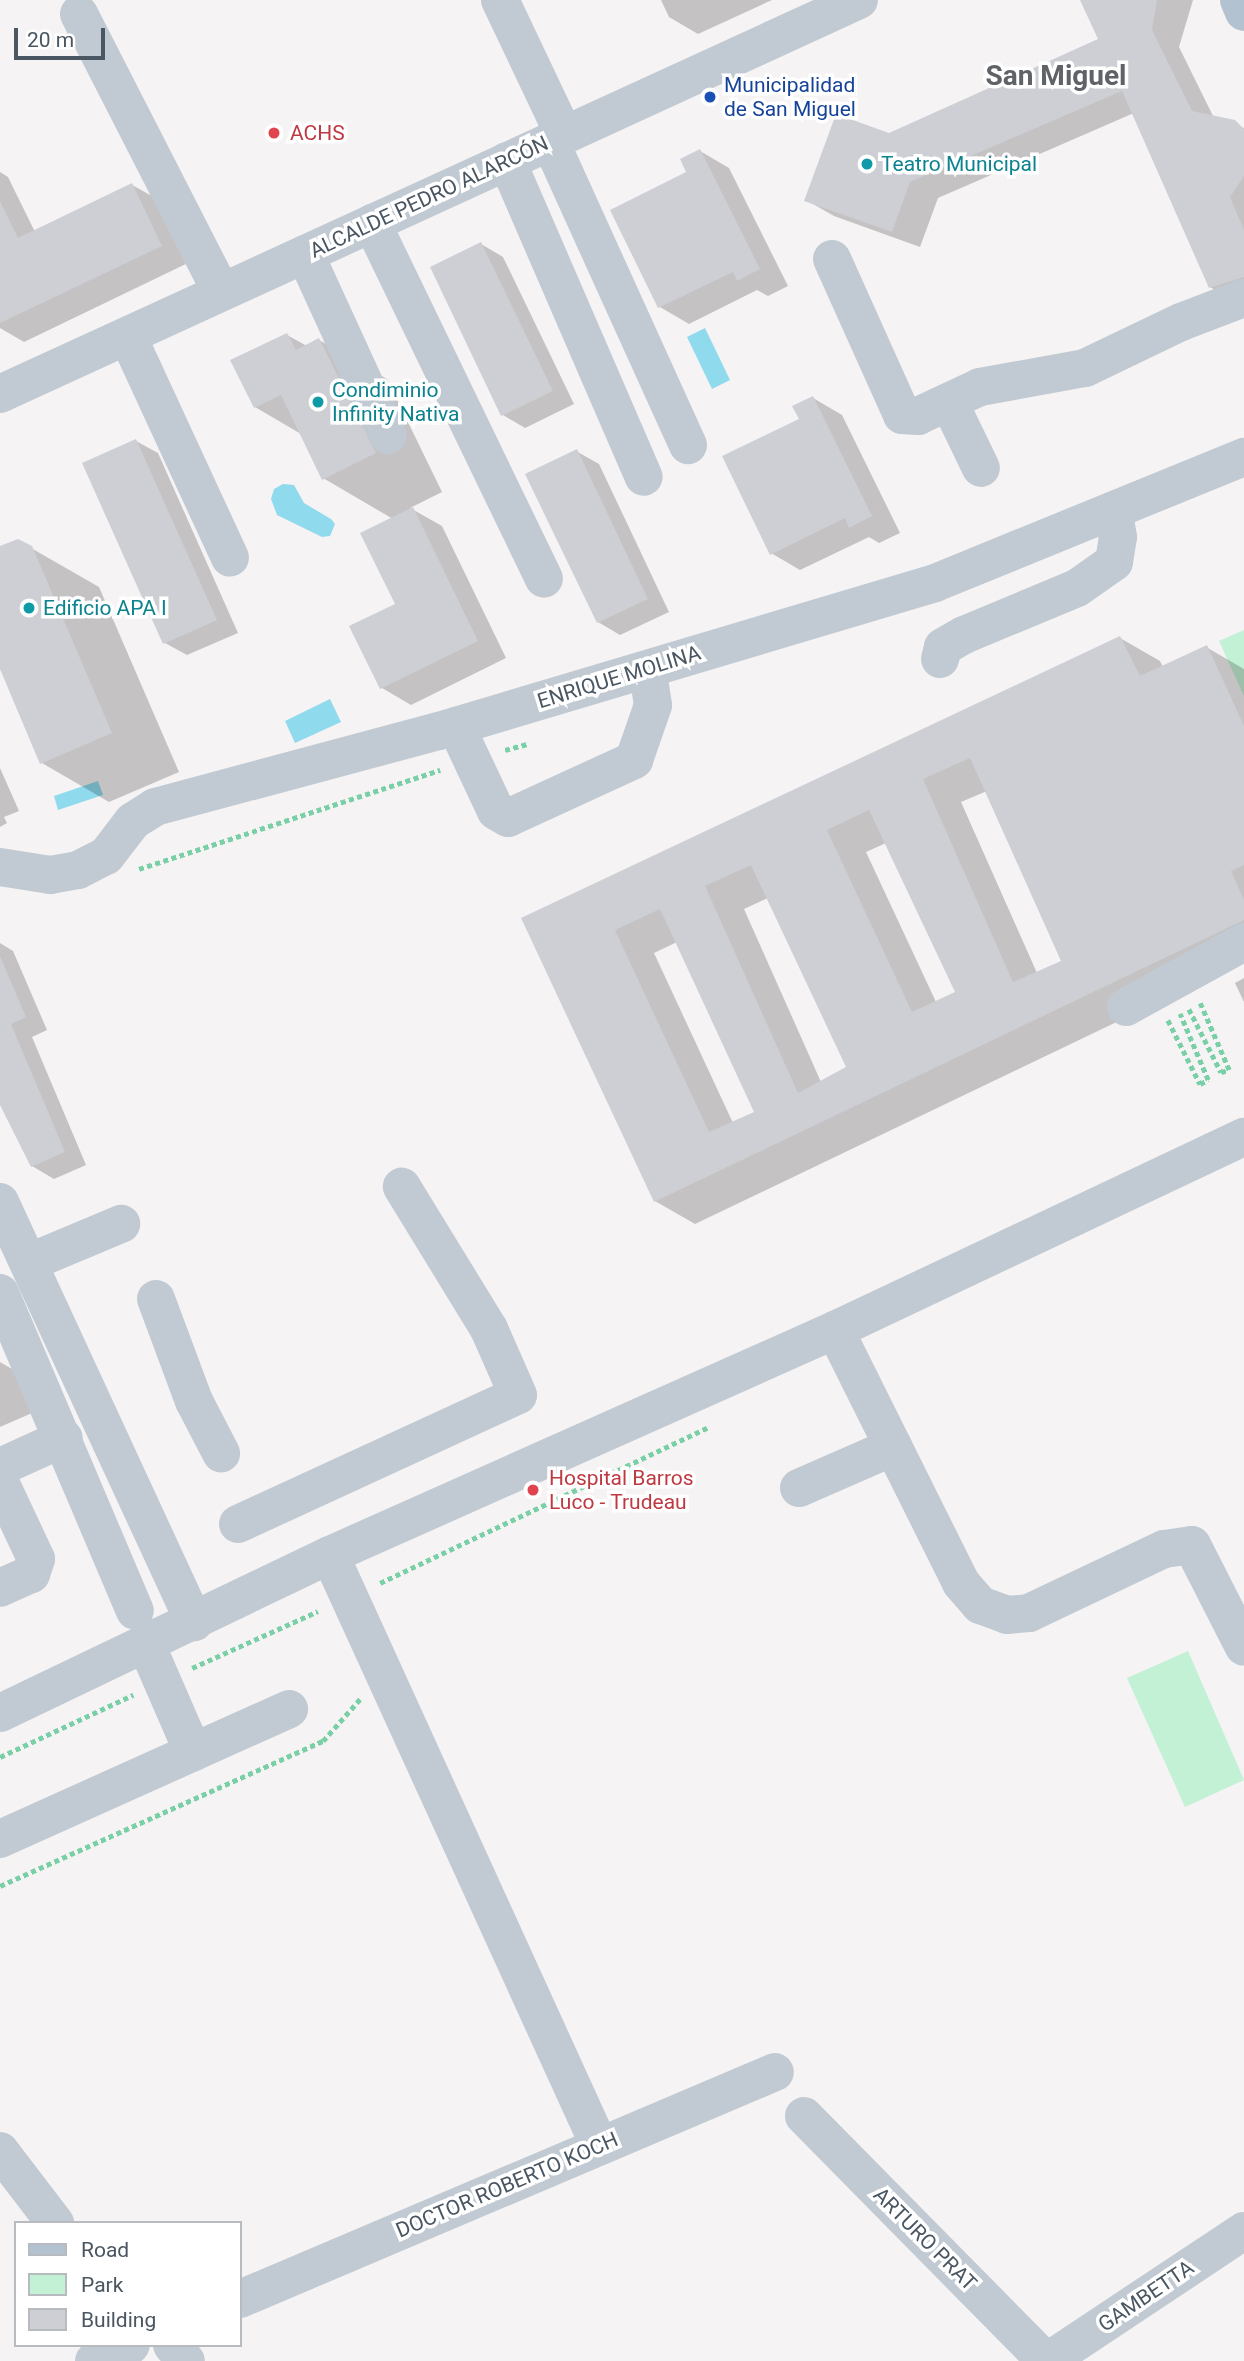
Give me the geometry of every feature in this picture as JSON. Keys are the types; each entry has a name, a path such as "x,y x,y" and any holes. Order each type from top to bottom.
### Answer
{"main road":[{"path":"1239,0 1244,12"}],"street":[{"path":"500,0 688,445"},
{"name":"ALCALDE PEDRO ALARCÓN","path":"0,394 859,0"},
{"path":"79,14 221,292"},
{"path":"507,161 644,477"},
{"path":"372,223 544,579"},
{"path":"305,254 388,435"},
{"path":"832,259 902,415 918,416 950,404 980,387 1085,368 1181,322 1244,298"},
{"path":"128,337 230,558"},
{"path":"950,404 981,468"},
{"name":"ENRIQUE MOLINA","path":"0,867 50,875 78,870 106,856 134,821 155,807 456,726 935,583 1244,457"},
{"path":"940,659 943,647 964,635 1077,588 1114,562 1118,537 1113,510"},
{"path":"456,726 496,811 508,818 634,760 653,705 647,669"},
{"path":"1126,1007 1244,942"},
{"path":"0,1713 141,1627 194,1622 330,1555 835,1330 1244,1137"},
{"path":"239,1524 518,1395 489,1329 402,1187"},
{"path":"0,1202 194,1622"},
{"path":"30,1262 121,1224"},
{"path":"0,1293 64,1438 193,1752"},
{"path":"156,1299 194,1402 221,1453"},
{"path":"835,1330 961,1583 980,1605 1007,1615 1029,1613 1181,1543 1198,1550 1244,1647"},
{"path":"0,1467 64,1438"},
{"path":"799,1488 893,1447"},
{"path":"0,1482 36,1559 31,1574 0,1588"},
{"path":"330,1555 599,2145"},
{"path":"0,1839 289,1709"},
{"name":"DOCTOR ROBERTO KOCH","path":"242,2298 775,2072"},
{"name":"ARTURO PRAT","path":"804,2116 1047,2361"},
{"path":"0,2151 53,2221"},
{"name":"GAMBETTA","path":"1047,2361 1244,2231"},
{"path":"94,2361 126,2347"},
{"path":"174,2347 186,2361"}],"path":[{"path":"1182,996 1221,1072 1229,1070 1198,999"},
{"path":"1167,1017 1200,1084 1208,1080 1178,1011"},
{"path":"0,1757 349,1598 713,1425"},
{"path":"0,1886 323,1741 384,1673"}],"green space":[{"path":"1244,630 1244,696 1219,641"},
{"path":"1188,1651 1244,1780 1185,1807 1127,1678"}],"water":[{"path":"705,328 730,380 712,389 687,337"},
{"path":"283,484 294,485 304,503 331,519 335,524 330,536 322,537 277,515 271,499 274,489"},
{"path":"330,699 341,722 295,743 285,721"},
{"path":"98,781 103,795 58,810 54,796"}],"building":[{"path":"1080,0 1157,0 1152,30 1192,111 1235,120 1244,129 1244,176 1230,197 1244,230 1244,277 1209,288 1122,91 910,182 892,232 804,201 836,114 889,133 1098,39"},
{"path":"700,149 760,269 737,281 733,272 658,308 610,210 686,172 680,159"},
{"path":"132,183 162,246 0,323 0,201 18,238"},
{"path":"481,242 553,391 501,416 430,267"},
{"name":"Condiminio Infinity Nativa","path":"287,333 296,350 319,338 376,453 322,480 281,395 254,408 230,360"},
{"path":"813,396 872,516 849,528 845,518 770,555 722,456 799,419 792,406"},
{"path":"136,439 217,620 163,644 82,463"},
{"path":"577,449 648,599 597,623 525,474"},
{"path":"413,507 478,641 380,689 349,626 395,604 360,533"},
{"name":"Edificio APA I","path":"18,539 32,546 112,733 40,764 0,669 0,546"},
{"path":"1120,636 1140,676 1207,645 1244,726 1244,865 1231,871 1244,900 1244,920 654,1202 521,918","holes":["970,758 1061,961 1013,982 923,779","869,810 955,992 912,1012 827,830","751,865 846,1067 798,1093 705,886","660,909 754,1112 709,1132 615,930"]},
{"path":"0,956 26,1017 11,1024 65,1152 31,1167 0,1105"}],"place":[{"name":"Municipalidad de San Miguel","path":"710,97"},
{"name":"ACHS","path":"274,133"},
{"name":"Teatro Municipal","path":"867,164"},
{"name":"Condiminio Infinity Nativa","path":"318,402"},
{"name":"Edificio APA I","path":"29,608"},
{"name":"Hospital Barros Luco - Trudeau","path":"533,1490"}],"district":[{"name":"San Miguel","path":"1056,76"}]}
